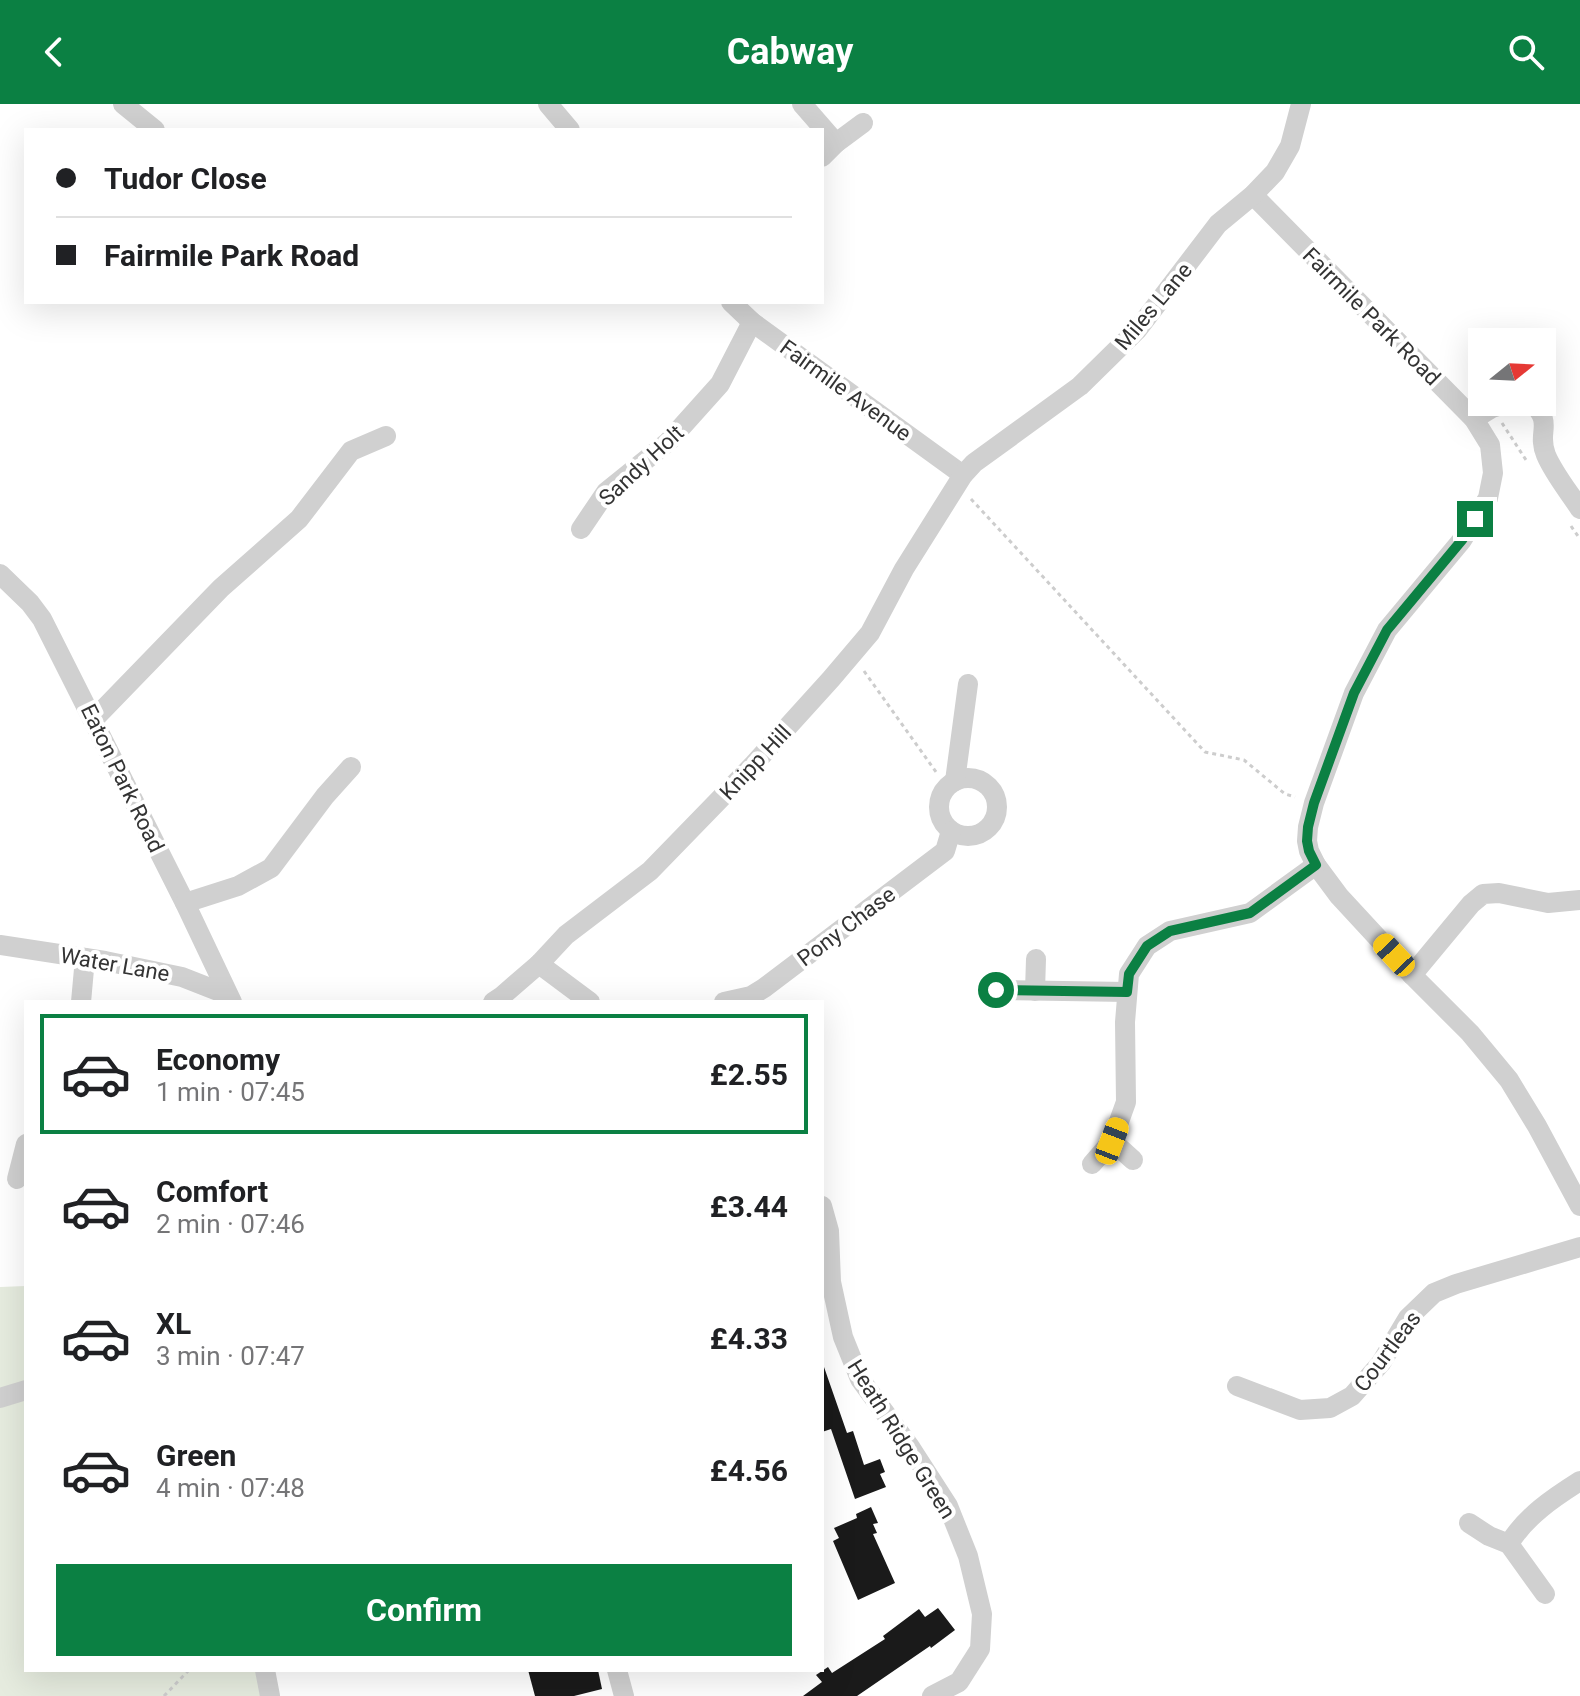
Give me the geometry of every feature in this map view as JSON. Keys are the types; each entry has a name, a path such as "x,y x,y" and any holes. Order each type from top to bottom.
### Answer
{"street":[{"path":"123,104 153,128"},
{"path":"548,104 568,128"},
{"path":"802,104 816,128"},
{"name":"Miles Lane","path":"960,480 974,463 1080,386 1138,329 1218,224 1275,172 1290,146 1301,104"},
{"path":"829,150 863,123"},
{"name":"Fairmile Park Road","path":"1253,195 1474,419 1490,445 1493,473 1488,498 1462,540 1387,630 1354,693 1314,803 1308,827 1309,851 1339,896 1470,1033 1509,1080 1578,1195"},
{"name":"Fairmile Avenue","path":"733,304 752,322 960,480"},
{"name":"Sandy Holt","path":"581,529 606,492 668,442 720,384 752,322"},
{"path":"1474,419 1479,416"},
{"path":"1543,416 1546,456 1580,509"},
{"path":"94,719 221,588 299,519 351,451 386,436"},
{"name":"Knipp Hill","path":"496,1000 539,964 566,935 650,871 831,679 870,633 904,569 960,480"},
{"name":"Eaton Park Road","path":"0,574 42,619 230,998"},
{"path":"951,784 968,684"},
{"path":"185,903 238,886 271,868 351,767"},
{"path":"973,778 987,784 993,792 997,812 987,829 971,836 961,835 951,831 941,819 941,795 951,784 973,778"},
{"name":"Pony Chase","path":"752,999 945,851 951,831"},
{"path":"1092,1164 1112,1141 1126,1102 1125,1022 1129,974 1147,946 1170,931 1250,913 1316,865"},
{"path":"1412,975 1471,904 1483,894 1499,893 1548,903 1580,900"},
{"name":"Water Lane","path":"0,945 182,977 230,998"},
{"path":"81,1000 85,958"},
{"path":"1035,991 1036,959"},
{"path":"539,964 587,1000"},
{"path":"996,990 1127,992"},
{"path":"1112,1141 1133,1160"},
{"path":"17,1179 24,1152"},
{"name":"Heath Ridge Green","path":"824,1213 829,1231 831,1282 843,1337 860,1379 948,1506 968,1556 982,1614 980,1649 959,1682 932,1696"},
{"name":"Courtleas","path":"1237,1386 1300,1410 1330,1408 1352,1396 1381,1363 1408,1318 1434,1293 1580,1247"},
{"path":"0,1398 24,1391"},
{"path":"1509,1544 1529,1518 1557,1495 1577,1489"},
{"path":"1469,1523 1509,1544 1545,1594"},
{"path":"265,1672 270,1696"},
{"path":"618,1672 624,1696"}],"path":[{"path":"960,480 1205,752 1244,760 1285,794 1314,803"},
{"path":"861,668 951,784"},
{"path":"164,1696 187,1672"}],"shaded area":[{"path":"24,1286 24,1672 262,1672 265,1696 0,1696 0,1287"}],"building":[{"path":"824,1367 847,1433 853,1431 864,1465 880,1459 885,1472 880,1474 886,1487 855,1499 831,1429 824,1431"},
{"path":"871,1507 878,1523 873,1524 877,1533 873,1534 895,1583 858,1600 833,1541 839,1538 834,1528 857,1518 856,1514"},
{"path":"938,1608 955,1630 857,1696 803,1696 822,1682 816,1675 828,1667 832,1673 885,1639 883,1636 919,1609 925,1617"},
{"path":"529,1672 598,1672 602,1689 574,1696 535,1696"}],"route":[{"path":"996,990 1127,992 1129,974 1147,946 1170,931 1250,913 1316,865 1309,851 1308,827 1354,693 1387,630 1462,540 1475,519"}]}
